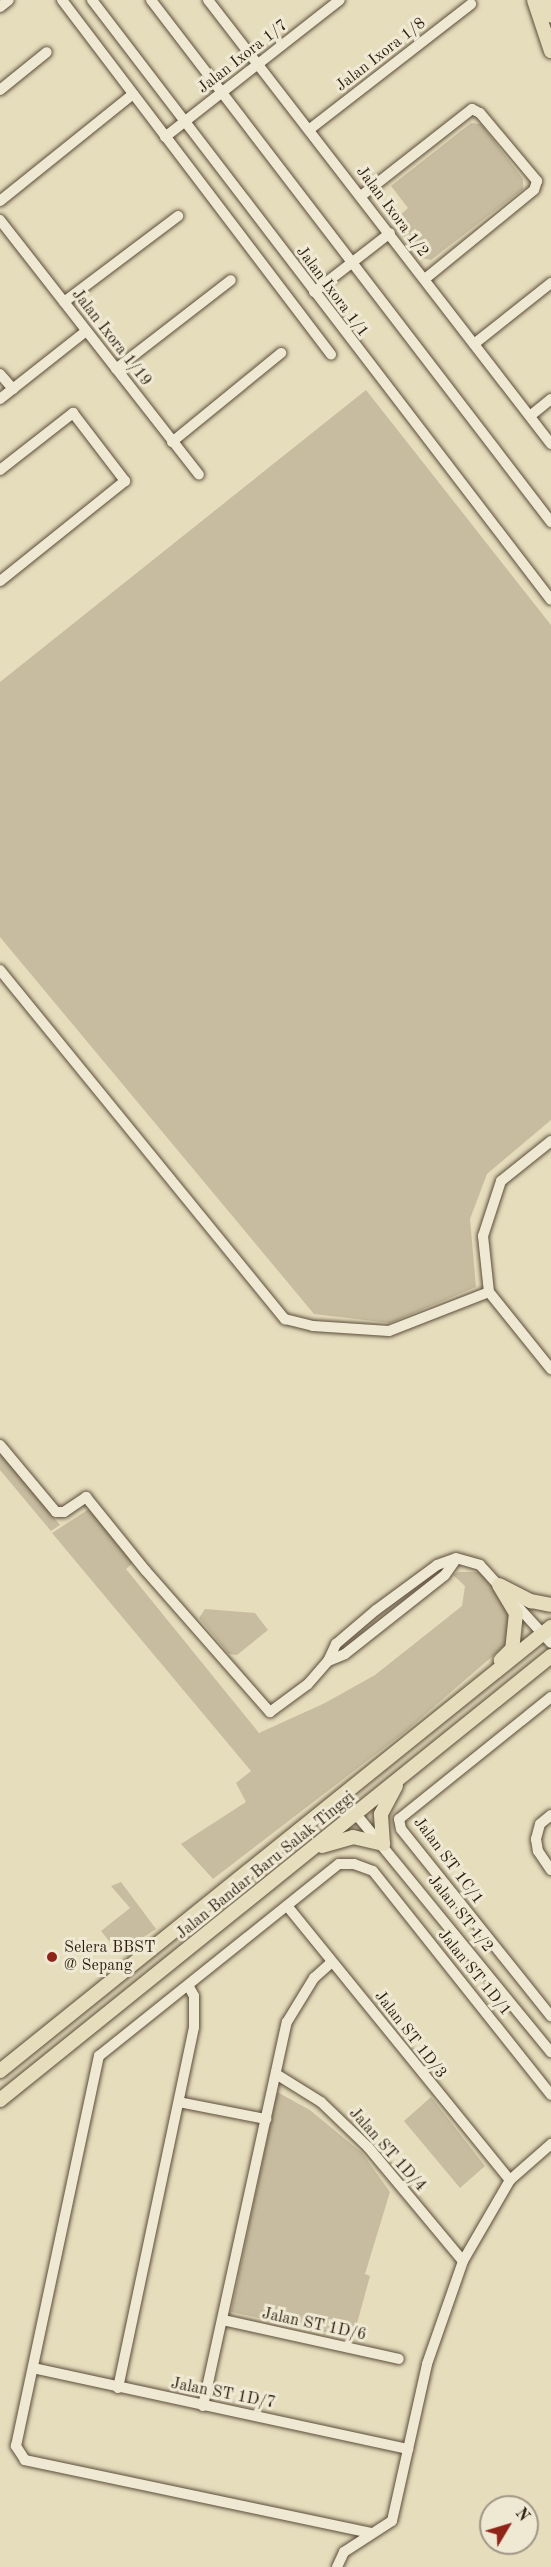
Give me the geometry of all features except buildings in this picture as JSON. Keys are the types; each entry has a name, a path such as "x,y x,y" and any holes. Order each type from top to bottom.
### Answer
{"main road":[{"path":"534,0 551,51"},
{"path":"547,0 551,16"},
{"path":"499,1585 531,1601 551,1605"},
{"path":"446,1712 512,1649 516,1613 499,1585"},
{"name":"Jalan Bandar Baru Salak Tinggi","path":"0,2071 446,1712 548,1635"},
{"name":"Jalan Bandar Baru Salak Tinggi","path":"0,2100 551,1656"},
{"path":"310,1852 352,1837 383,1844 381,1814 408,1770"}],"street":[{"path":"0,7 9,0"},
{"path":"62,0 331,355"},
{"name":"Jalan Ixora 1/1","path":"92,0 183,123 551,600"},
{"path":"151,0 354,261 551,522"},
{"name":"Jalan Ixora 1/2","path":"208,0 362,196 551,444"},
{"name":"Jalan Ixora 1/7","path":"165,137 333,2"},
{"name":"Jalan Ixora 1/8","path":"310,129 471,4"},
{"path":"0,90 47,52"},
{"path":"0,201 132,94"},
{"path":"362,196 472,109 480,112 537,181 534,190 425,279"},
{"path":"64,302 178,216"},
{"name":"Jalan Ixora 1/19","path":"0,220 199,475"},
{"path":"314,292 390,233"},
{"path":"116,369 231,280"},
{"path":"474,344 551,283"},
{"path":"0,399 86,331"},
{"path":"172,442 281,353"},
{"path":"0,374 12,389"},
{"path":"530,416 551,399"},
{"path":"0,470 73,413 79,415 125,482 0,581"},
{"path":"0,970 285,1319 313,1326 389,1331 489,1292"},
{"path":"551,1141 501,1180 483,1236 489,1292 551,1369"},
{"path":"0,1445 56,1512 64,1512 86,1497 266,1710 277,1710 328,1661 336,1644 376,1610 437,1565 456,1558 480,1565 548,1635"},
{"name":"Jalan ST 1C/1","path":"551,1697 399,1819 401,1829 551,2016"},
{"name":"Jalan ST 1/2","path":"342,1797 549,2045"},
{"path":"551,1815 540,1824 536,1839 538,1851 551,1870"},
{"name":"Jalan ST 1D/1","path":"288,1907 339,1864 354,1864 373,1871 551,2095"},
{"path":"288,1907 99,2056 33,2368 16,2429 16,2446 25,2460 371,2533"},
{"name":"Jalan ST 1D/3","path":"288,1907 510,2180"},
{"path":"203,2406 287,2022 314,1978 332,1962"},
{"path":"118,2388 194,2027 194,1996 189,1987"},
{"name":"Jalan ST 1D/4","path":"276,2073 321,2102 368,2147 463,2261"},
{"path":"179,2102 266,2119"},
{"path":"337,2567 344,2552 392,2521 427,2364 463,2261 510,2180 551,2144"},
{"name":"Jalan ST 1D/6","path":"223,2320 399,2359"},
{"name":"Jalan ST 1D/7","path":"33,2368 408,2449"}],"shaded area":[{"path":"471,123 481,124 523,179 523,189 431,260 422,258 392,222 408,208 391,186"},
{"path":"366,390 551,625 551,1120 487,1174 470,1219 476,1287 390,1323 314,1314 0,937 0,682"},
{"path":"0,1453 60,1525 51,1531 0,1470"},
{"path":"89,1509 134,1562 126,1569 259,1733 325,1703 375,1675 462,1606 465,1586 453,1575 458,1572 480,1572 506,1604 513,1619 510,1641 406,1731 213,1879 181,1844 246,1802 236,1783 251,1771 52,1533"},
{"path":"205,1609 255,1613 268,1630 237,1655 229,1654 199,1618"},
{"path":"121,1882 156,1929 119,1953 101,1931 130,1908 111,1886"},
{"path":"277,2092 310,2110 362,2153 390,2192 365,2274 370,2276 353,2338 231,2312"},
{"path":"431,2097 485,2166 460,2188 404,2121"}],"place":[{"name":"Selera BBST @ Sepang","path":"52,1957"}]}
